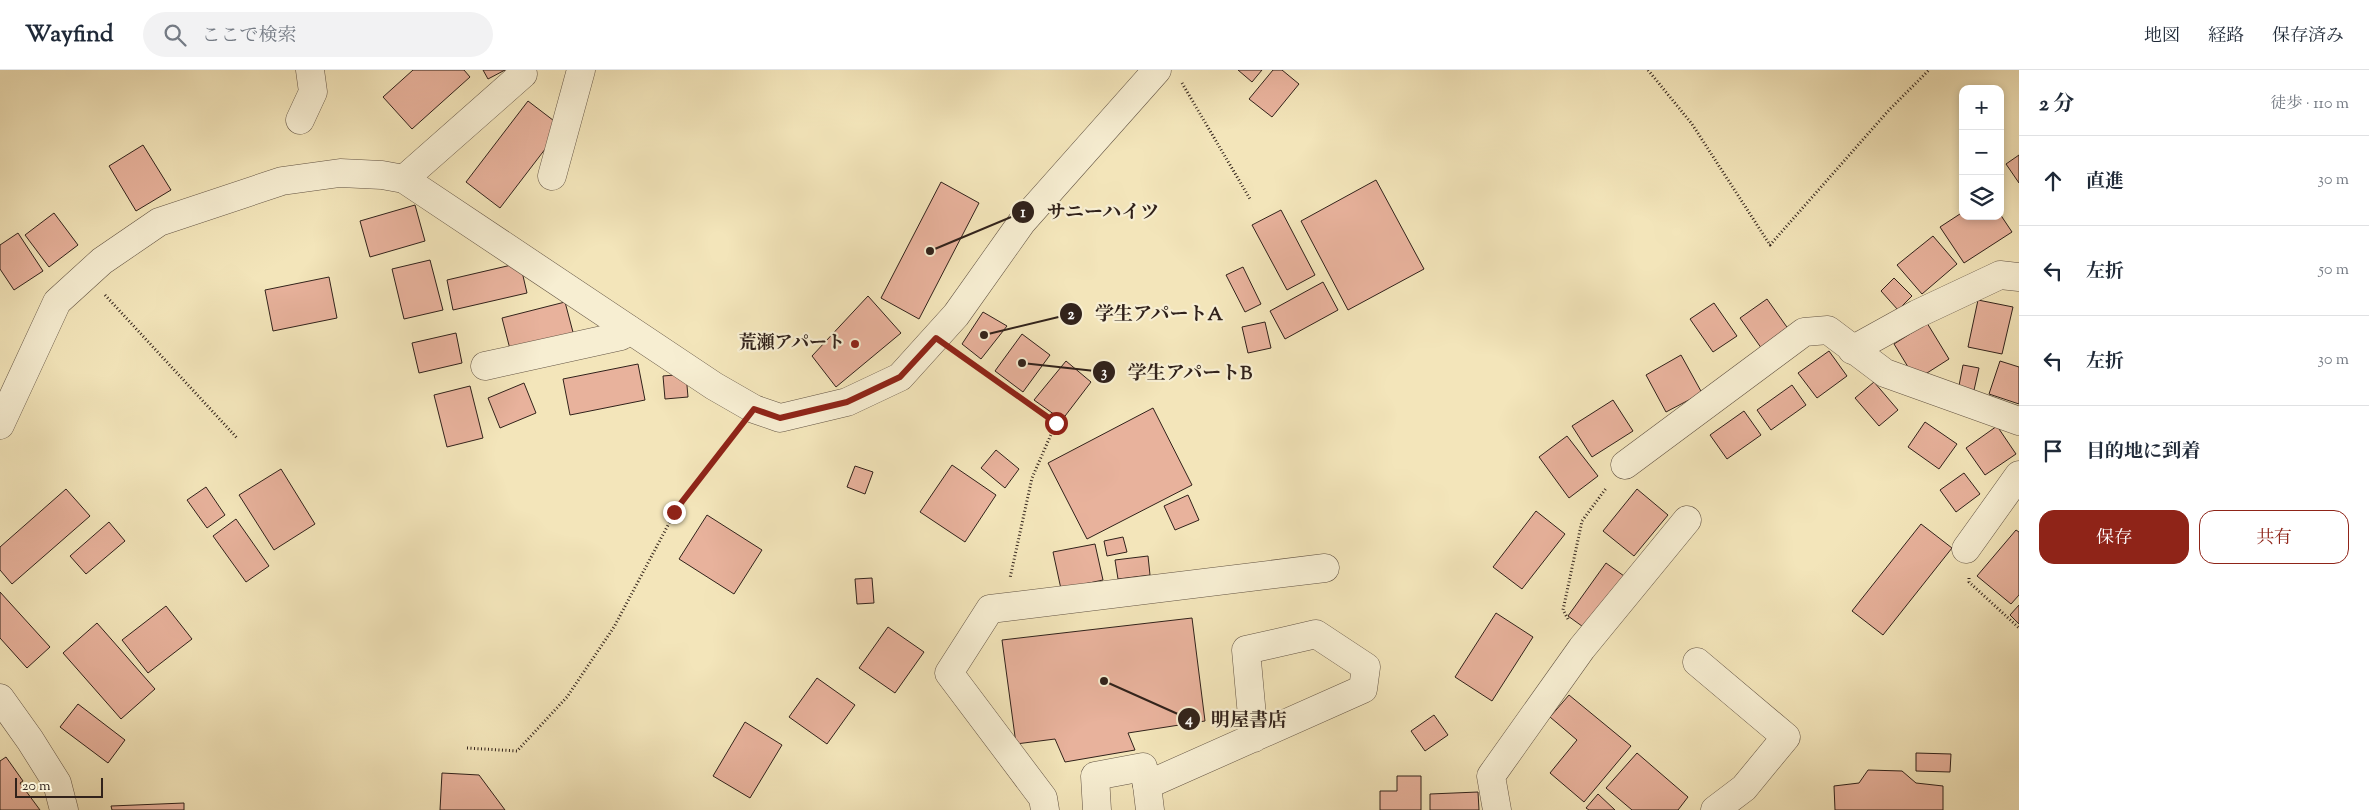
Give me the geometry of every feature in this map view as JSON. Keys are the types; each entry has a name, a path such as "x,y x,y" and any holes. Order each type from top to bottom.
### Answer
{"street":[{"path":"300,120 313,92 310,70"},
{"path":"552,176 581,70"},
{"path":"404,179 523,74"},
{"path":"0,425 57,302 86,274 160,222 282,181 340,173 382,175 404,179 714,386 754,409 780,418 847,402 900,377 956,314 1022,222 1168,74"},
{"path":"1852,350 1917,314 2000,275 2019,277"},
{"path":"485,366 621,336 628,329"},
{"path":"1624,465 1804,332 1828,330 1852,350 1885,373 2019,420"},
{"path":"1966,549 2019,475"},
{"path":"1497,810 1491,776 1582,648 1687,520"},
{"path":"1045,810 1043,798 949,673 990,609 1325,568"},
{"path":"1096,810 1095,776 1143,767 1149,798 1254,738 1363,688 1366,667 1316,634 1246,650 1254,738"},
{"path":"1697,662 1786,737 1744,788 1715,810"},
{"path":"0,698 30,740 57,783 64,810"}],"path":[{"path":"1648,70 1692,124 1770,245 1889,110 1929,70"},
{"path":"1168,74 1250,199"},
{"path":"86,274 238,439"},
{"path":"936,338 1056,423 1032,478 1011,577 990,609"},
{"path":"467,748 517,752 567,697 614,627 674,512 754,409"},
{"path":"1582,648 1563,610 1582,521 1624,465"},
{"path":"1966,549 1969,582 2019,628"}],"building":[{"path":"413,70 464,70 470,77 412,129 383,97"},
{"path":"483,70 505,70 488,79"},
{"path":"1238,70 1262,70 1252,82"},
{"path":"1273,70 1282,70 1299,84 1272,117 1249,99"},
{"path":"528,101 562,127 500,208 466,182"},
{"path":"143,145 171,190 136,211 109,166"},
{"path":"2019,155 2019,183 2006,164"},
{"path":"1376,180 1424,269 1348,310 1301,221"},
{"path":"941,182 979,203 919,319 881,298"},
{"path":"415,205 425,241 370,257 360,221"},
{"path":"1281,210 1315,275 1287,290 1252,225"},
{"path":"54,213 78,245 49,267 25,235"},
{"path":"1959,215 1959,220 2004,220 2012,232 1964,263 1940,227"},
{"path":"18,233 43,271 14,290 0,269 0,245"},
{"path":"1933,236 1957,264 1922,294 1897,265"},
{"path":"430,260 443,310 404,319 392,269"},
{"path":"520,263 527,293 453,310 447,280"},
{"path":"1243,267 1261,304 1245,312 1226,275"},
{"path":"329,277 337,318 273,331 265,290"},
{"path":"1894,278 1912,296 1898,310 1881,291"},
{"path":"1323,282 1338,310 1285,339 1270,311"},
{"name":"荒瀬アパート","path":"868,296 901,333 836,387 812,356"},
{"path":"1767,299 1789,330 1762,349 1740,318"},
{"path":"1978,300 2013,307 2002,354 1968,347"},
{"path":"565,302 574,336 511,353 502,318"},
{"path":"1714,303 1737,336 1713,352 1690,319"},
{"path":"983,312 1007,326 981,359 962,344"},
{"path":"1265,322 1271,348 1248,353 1242,327"},
{"path":"1927,323 1949,359 1916,380 1894,344"},
{"path":"456,333 462,363 419,373 412,343"},
{"path":"1022,334 1050,355 1023,392 995,371"},
{"path":"1829,351 1847,376 1817,398 1798,373"},
{"path":"1681,355 1702,393 1666,412 1646,375"},
{"path":"1066,361 1091,382 1062,420 1034,400"},
{"path":"2000,361 2019,367 2019,404 1989,394"},
{"path":"638,364 645,400 570,415 563,379"},
{"path":"1963,365 1979,368 1972,399 1957,396"},
{"path":"686,374 688,397 665,399 663,376"},
{"path":"1874,382 1898,410 1879,426 1855,398"},
{"path":"524,383 536,413 500,428 488,398"},
{"path":"1792,385 1806,405 1771,430 1757,410"},
{"path":"470,386 483,438 447,447 434,395"},
{"path":"1613,400 1633,431 1592,457 1572,426"},
{"path":"1153,408 1192,485 1087,539 1048,463"},
{"path":"1744,411 1761,435 1727,459 1710,435"},
{"path":"1925,422 1957,444 1939,469 1908,447"},
{"path":"1997,426 2016,454 1985,475 1966,448"},
{"path":"1567,436 1598,476 1569,498 1539,457"},
{"path":"996,450 1019,469 1005,488 981,468"},
{"path":"952,465 996,495 965,542 920,512"},
{"path":"855,466 873,472 865,494 847,487"},
{"path":"281,469 315,524 274,550 239,495"},
{"path":"1964,473 1980,494 1956,512 1940,490"},
{"path":"206,487 225,515 207,528 187,500"},
{"path":"66,489 90,516 12,584 0,570 0,547"},
{"path":"1637,489 1668,515 1634,556 1603,531"},
{"path":"1188,495 1199,520 1175,530 1164,506"},
{"path":"1536,511 1565,534 1522,589 1493,567"},
{"path":"707,515 762,550 734,594 679,559"},
{"path":"236,519 269,566 246,582 213,536"},
{"path":"109,522 125,541 86,574 70,556"},
{"path":"1921,524 1952,548 1883,635 1852,611"},
{"path":"2016,530 2019,532 2019,595 2011,604 1977,576"},
{"path":"1123,537 1127,552 1107,556 1104,541"},
{"path":"1095,544 1103,580 1061,589 1053,552"},
{"path":"1148,556 1150,575 1118,579 1115,560"},
{"path":"1606,563 1624,576 1586,629 1568,616"},
{"path":"872,578 874,603 857,604 855,579"},
{"path":"0,592 50,647 27,668 0,638"},
{"path":"2019,605 2019,624 2010,615"},
{"path":"166,606 192,639 148,673 122,640"},
{"path":"1496,613 1533,637 1492,701 1455,677"},
{"path":"1192,618 1205,721 1128,733 1135,750 1065,762 1055,739 1016,744 1002,640"},
{"path":"97,623 155,689 121,719 63,653"},
{"path":"888,627 924,652 895,693 859,668"},
{"path":"817,678 855,705 827,744 789,717"},
{"path":"1569,695 1631,746 1584,802 1550,773 1577,740 1550,717"},
{"path":"78,704 125,740 108,763 60,727"},
{"path":"1434,715 1448,735 1425,751 1411,731"},
{"path":"745,722 782,745 750,798 713,776"},
{"path":"1637,753 1688,797 1678,810 1632,810 1606,788"},
{"path":"1916,753 1951,754 1950,772 1916,771"},
{"path":"6,757 23,781 20,783 40,810 0,810 0,761"},
{"path":"1868,770 1902,771 1916,783 1943,786 1943,810 1835,810 1834,786 1859,783"},
{"path":"442,773 479,775 505,810 440,810"},
{"path":"1397,776 1421,776 1421,810 1380,810 1380,791 1397,791"},
{"path":"1478,792 1479,810 1430,810 1430,794"},
{"path":"1598,794 1615,810 1589,810 1586,808"},
{"path":"184,803 184,810 112,810 111,806"}],"place":[{"name":"サニーハイツ","path":"930,251"},
{"name":"学生アパートA","path":"984,335"},
{"name":"荒瀬アパート","path":"855,344"},
{"name":"学生アパートB","path":"1022,363"},
{"name":"明屋書店","path":"1104,681"}],"route":[{"path":"674,512 754,409 780,418 847,402 900,377 936,338 1056,423"}]}
